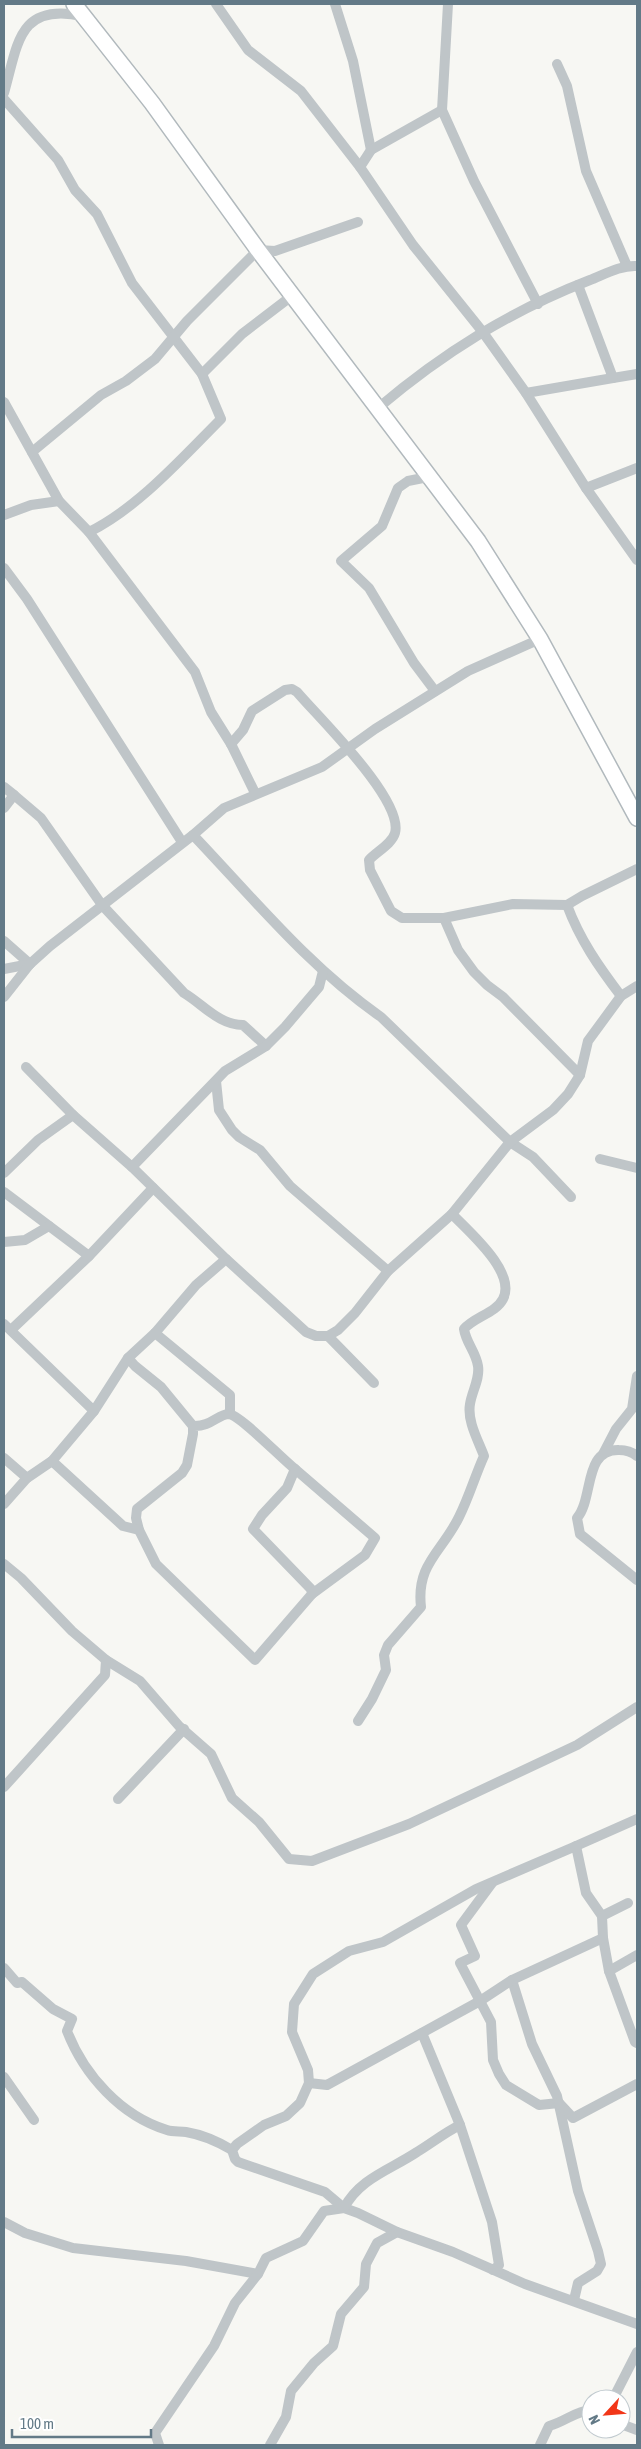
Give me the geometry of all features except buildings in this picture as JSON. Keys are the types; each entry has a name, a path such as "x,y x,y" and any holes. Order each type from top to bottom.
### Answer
{"main road":[{"path":"78,10 152,103 258,250 494,563 540,639 637,818"}],"street":[{"path":"216,4 248,50 301,91 360,167 413,245 482,331 526,393 586,488 637,560"},
{"path":"335,4 353,61 372,150"},
{"path":"448,4 442,110 474,181 538,304"},
{"path":"4,93 22,33 31,22 40,16 53,12 78,10"},
{"path":"378,408 423,370 482,331 578,285 632,266 586,171 567,86 557,64"},
{"path":"4,99 58,160 75,190 96,214 132,283 202,374 221,419 174,466 127,507 89,532"},
{"path":"360,167 372,150 442,110"},
{"path":"32,452 101,395 126,381 155,359 187,321 258,250 275,251 358,222"},
{"path":"578,285 613,378"},
{"path":"202,374 242,334 293,294"},
{"path":"526,393 637,374"},
{"path":"4,402 59,501 89,532 196,672 211,712 231,744 255,793"},
{"path":"586,488 637,468"},
{"path":"428,477 408,481 398,488 382,526 342,561 368,588 404,648 435,691"},
{"path":"4,515 31,505 59,501"},
{"path":"4,568 27,599 182,842"},
{"path":"4,997 30,964 102,905 193,835 224,808 255,793 322,767 348,748 468,671 540,639"},
{"path":"231,744 243,730 252,711 284,690 292,689 348,748 377,783 395,820 396,831 393,839 369,860 370,870 391,911 402,918 444,918 513,904 568,905 582,896 637,869"},
{"path":"4,787 41,818 102,905 184,993 197,1001 214,1017 236,1025 243,1025 266,1046"},
{"path":"4,808 14,796"},
{"path":"193,835 303,954 360,1003 381,1017 510,1142 533,1157 571,1197"},
{"path":"568,905 577,931 588,951 620,996"},
{"path":"444,918 458,950 474,972 503,997 580,1075"},
{"path":"4,941 30,964"},
{"path":"4,969 30,964"},
{"path":"132,1167 225,1071 266,1046 319,987 323,971"},
{"path":"26,1067 73,1115 132,1167 226,1260 306,1332 316,1336 328,1336 338,1330 355,1314 388,1271 452,1214 510,1142 553,1110 568,1094 580,1075 588,1041 620,996 637,986"},
{"path":"216,1081 219,1110 232,1130 239,1137 260,1150 290,1186 388,1271"},
{"path":"4,1173 38,1140 73,1115"},
{"path":"600,1159 637,1168"},
{"path":"94,1411 7,1327 89,1256 153,1188"},
{"path":"4,1192 89,1256"},
{"path":"358,1721 372,1699 386,1670 384,1655 388,1645 422,1607 420,1582 424,1572 458,1519 484,1456 469,1416 478,1374 478,1365 465,1338 464,1329 469,1323 496,1307 504,1298 505,1278 479,1241 452,1214"},
{"path":"4,1242 25,1240 49,1226"},
{"path":"4,1504 27,1478 52,1461 94,1411 128,1358 155,1333 196,1285 226,1260"},
{"path":"155,1333 230,1395 230,1414"},
{"path":"328,1336 374,1382"},
{"path":"128,1358 134,1366 161,1387 193,1426 187,1465 182,1473 137,1509 136,1518 139,1530 156,1564 255,1660 312,1594 365,1555 375,1538 273,1451 246,1423 230,1414 224,1415 204,1426 193,1426"},
{"path":"637,1376 632,1409 616,1429 603,1454 595,1462 585,1507 577,1518 580,1534 637,1580"},
{"path":"603,1454 614,1449 624,1450 637,1456"},
{"path":"4,1458 27,1478"},
{"path":"52,1461 123,1526 139,1530"},
{"path":"294,1468 287,1488 262,1515 253,1529 311,1589 312,1594"},
{"path":"4,1564 21,1578 72,1631 106,1660 140,1681 184,1729 211,1754 232,1798 259,1822 289,1859 312,1861 409,1824 577,1745 637,1707"},
{"path":"4,1787 105,1675 106,1660"},
{"path":"118,1799 184,1729"},
{"path":"232,2150 236,2144 264,2125 286,2116 300,2103 309,2083 308,2070 292,2032 294,2004 313,1974 349,1951 383,1942 476,1889 525,1866 637,1819"},
{"path":"576,1846 577,1861 586,1893 602,1916 603,1938 609,1971 635,2042 637,2043"},
{"path":"492,1883 461,1925 475,1956 460,1963 491,2022 493,2060 506,2085 539,2106 559,2102"},
{"path":"602,1916 628,1903"},
{"path":"309,2083 327,2085 480,2002 512,1980 603,1938"},
{"path":"609,1971 637,1955"},
{"path":"4,1968 17,1983 22,1982 52,2009 72,2019 67,2031 76,2053 109,2095 141,2120 169,2131 184,2131 214,2139 232,2150 238,2162 325,2192 344,2208 397,2232 453,2252 525,2284 637,2324"},
{"path":"512,1980 532,2044 559,2102 578,2191 601,2264 597,2271 578,2283 574,2300"},
{"path":"422,2033 460,2125 492,2222 499,2265 493,2270"},
{"path":"4,2077 34,2120"},
{"path":"559,2102 573,2118 637,2084"},
{"path":"344,2208 352,2192 382,2171 416,2153 444,2132 460,2125"},
{"path":"159,2445 155,2433 214,2346 235,2303 258,2274 266,2258 303,2240 324,2211 344,2208"},
{"path":"4,2222 25,2233 73,2248 186,2260 258,2274"},
{"path":"270,2445 286,2417 291,2392 314,2363 333,2346 341,2314 364,2287 366,2264 377,2244 397,2232"},
{"path":"618,2389 637,2352"},
{"path":"540,2445 550,2426 565,2422 581,2412"}]}
